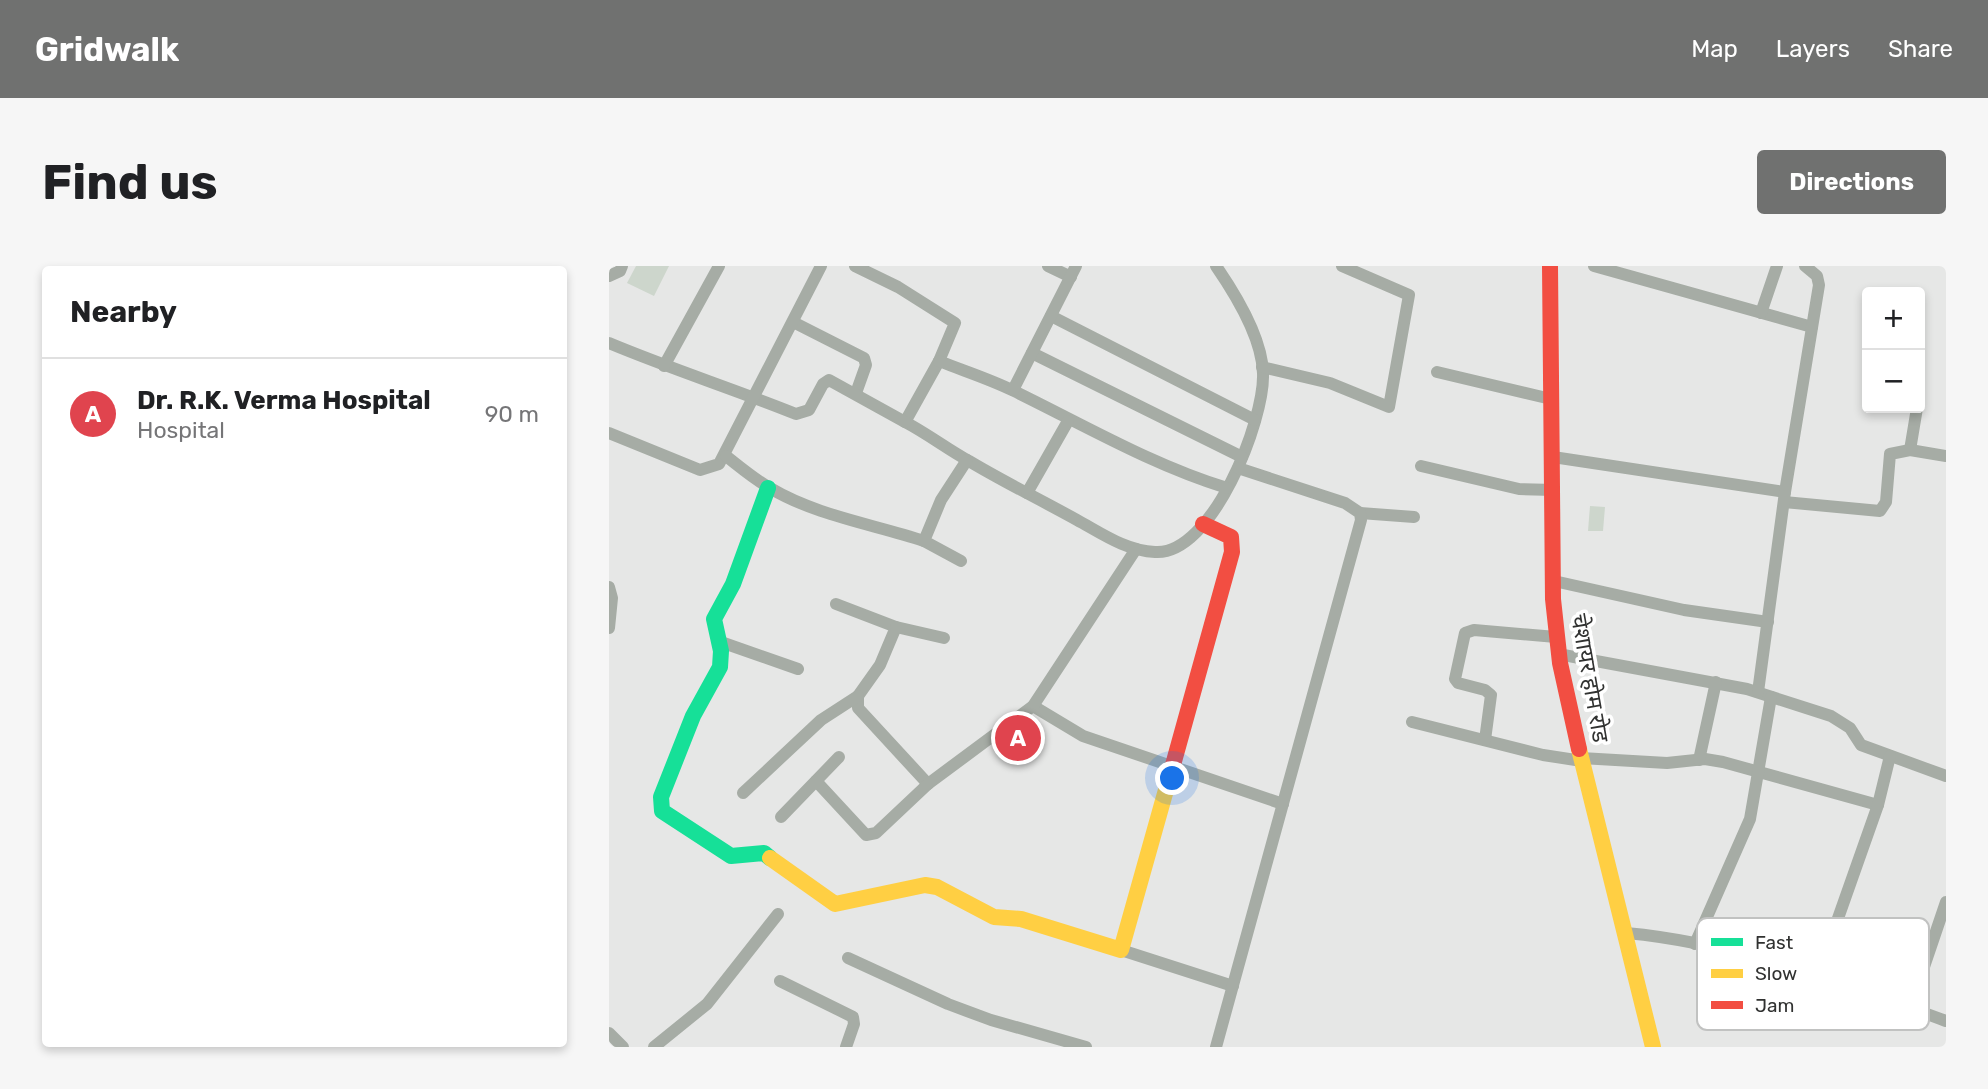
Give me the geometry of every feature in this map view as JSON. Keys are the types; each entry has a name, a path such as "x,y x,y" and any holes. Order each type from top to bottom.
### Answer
{"street":[{"path":"609,276 620,271 622,266"},
{"path":"664,366 719,266"},
{"path":"609,433 701,470 714,468 726,456 821,266"},
{"path":"855,266 898,287 955,323 939,361 905,422"},
{"path":"1013,390 1073,272 1048,266"},
{"path":"609,343 799,415 809,410 827,380 856,393 1027,493 1136,549 1156,553 1182,546 1203,523 1227,488 1240,462 1255,420 1262,388 1262,368 1247,321 1216,266"},
{"path":"1262,368 1329,383 1389,407 1409,295 1342,266"},
{"name":"चेशायर होम रोड","path":"1550,266 1554,581 1558,654 1653,1047"},
{"path":"1594,266 1812,327"},
{"path":"1762,313 1777,266"},
{"path":"1706,918 1750,819 1759,772 1768,622 1819,285 1817,276 1805,266"},
{"path":"1052,316 1255,420"},
{"path":"793,322 864,358 866,366 856,393"},
{"path":"1032,354 1240,462 1345,503 1360,513 1414,517"},
{"path":"939,361 1013,390 1068,421 1171,467 1227,488"},
{"path":"1437,372 1551,399"},
{"path":"1910,450 1916,413"},
{"path":"1027,493 1068,421"},
{"path":"1553,457 1880,511 1886,502 1888,458 1894,452 1910,450 1946,456"},
{"path":"726,456 768,488 816,510 924,541 961,561"},
{"path":"924,541 941,500 967,460"},
{"path":"1421,466 1519,489 1554,490"},
{"path":"768,488 733,584 714,619 720,667 692,716 661,797 660,807 731,856 764,853 835,904 898,888 925,885 937,887 994,917 1021,919 1233,986"},
{"path":"1216,1047 1359,533 1360,513"},
{"path":"1121,950 1233,547 1231,537 1203,523"},
{"path":"816,781 869,836 876,833 927,784 1033,706 1136,549"},
{"path":"1554,581 1684,610 1768,622"},
{"path":"609,587 612,598 609,628"},
{"path":"836,604 896,627 944,638"},
{"path":"743,793 821,720 858,696 880,665 896,627"},
{"path":"1485,740 1491,695 1455,679 1465,633 1474,630 1556,637"},
{"path":"718,641 798,669"},
{"path":"1558,654 1716,682 1765,694 1831,716 1850,729 1861,745 1919,763 1946,776"},
{"path":"1699,760 1716,682"},
{"path":"858,696 859,712 927,784"},
{"path":"1033,706 1083,736 1283,804"},
{"path":"1412,722 1582,759 1667,763 1699,760 1723,762 1878,805"},
{"path":"1838,918 1878,805 1890,755"},
{"path":"781,817 839,757"},
{"path":"1929,952 1946,902"},
{"path":"654,1047 707,1004 778,914"},
{"path":"1626,933 1662,936 1695,944 1697,939"},
{"path":"848,958 938,1000 991,1020 1086,1047"},
{"path":"780,981 853,1017 854,1024 846,1047"},
{"path":"1929,1015 1946,1021"},
{"path":"609,1033 623,1047"}],"building":[{"path":"636,266 669,266 654,296 627,283"},
{"path":"1590,506 1605,507 1603,531 1588,531"},
{"path":"1019,727 1040,748 1028,760 1005,738"}],"traffic: fast":[{"path":"768,488 733,584 714,619 721,651 720,667 693,716 661,797 662,811 731,856 764,853 770,858"}],"traffic: slow":[{"path":"1579,749 1653,1047"},
{"path":"770,858 835,904 925,885 937,887 994,917 1021,919 1121,950 1173,765"}],"traffic: jam":[{"path":"1550,266 1553,599 1560,663 1579,749"},
{"path":"1173,765 1232,552 1231,537 1203,524"}],"place":[{"name":"Dr. R.K. Verma Hospital","path":"1018,738"}]}
